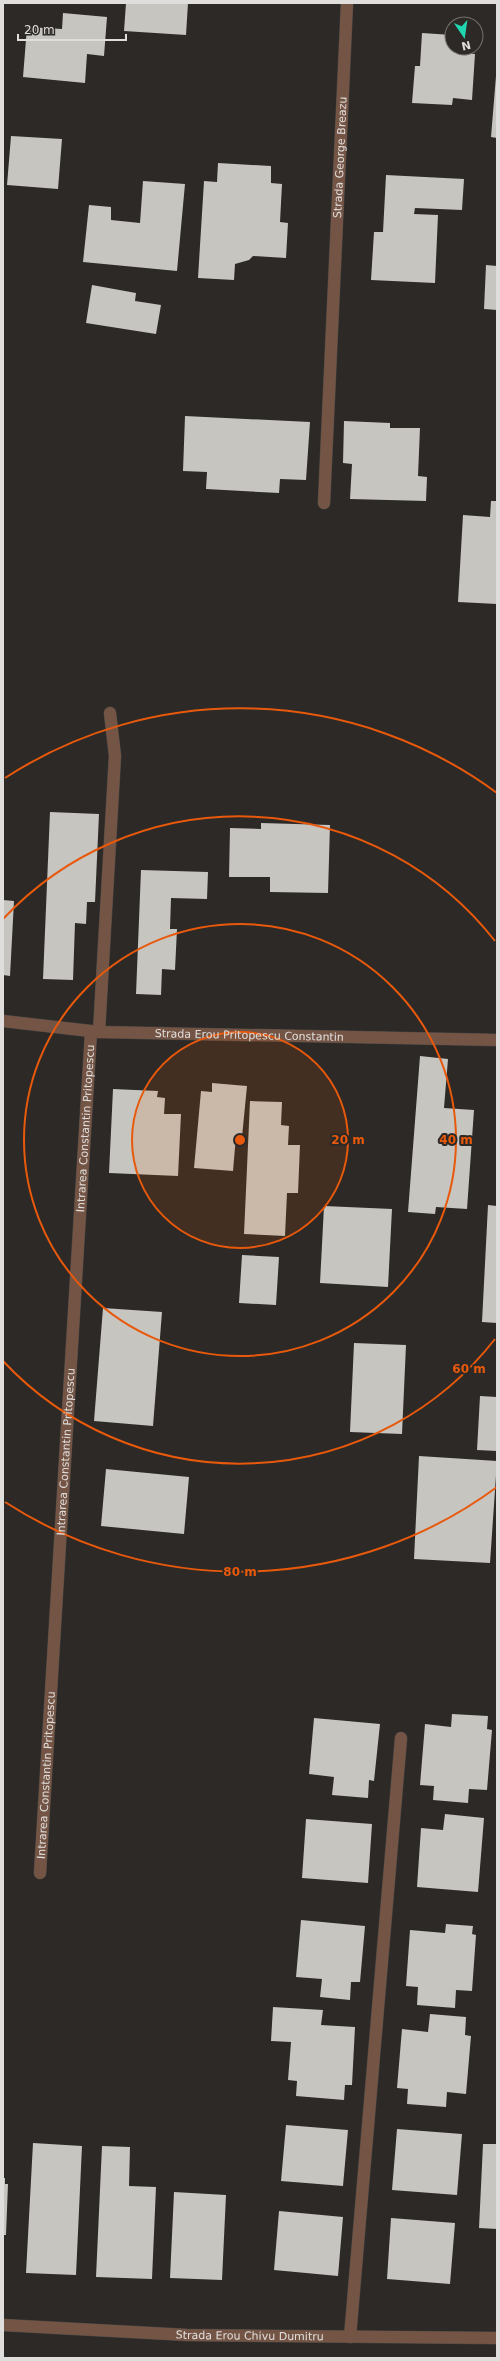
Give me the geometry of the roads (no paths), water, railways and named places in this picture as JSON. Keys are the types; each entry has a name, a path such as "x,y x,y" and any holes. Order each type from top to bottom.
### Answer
{"street":[{"name":"Strada George Breazu","path":"324,503 347,3"},
{"name":"Intrarea Constantin Pritopescu","path":"40,1873 95,1032 115,756 110,713"},
{"name":"Strada Erou Pritopescu Constantin","path":"3,1021 95,1032 497,1040"},
{"path":"350,2337 401,1738"},
{"name":"Strada Erou Chivu Dumitru","path":"3,2325 187,2335 497,2338"}]}
